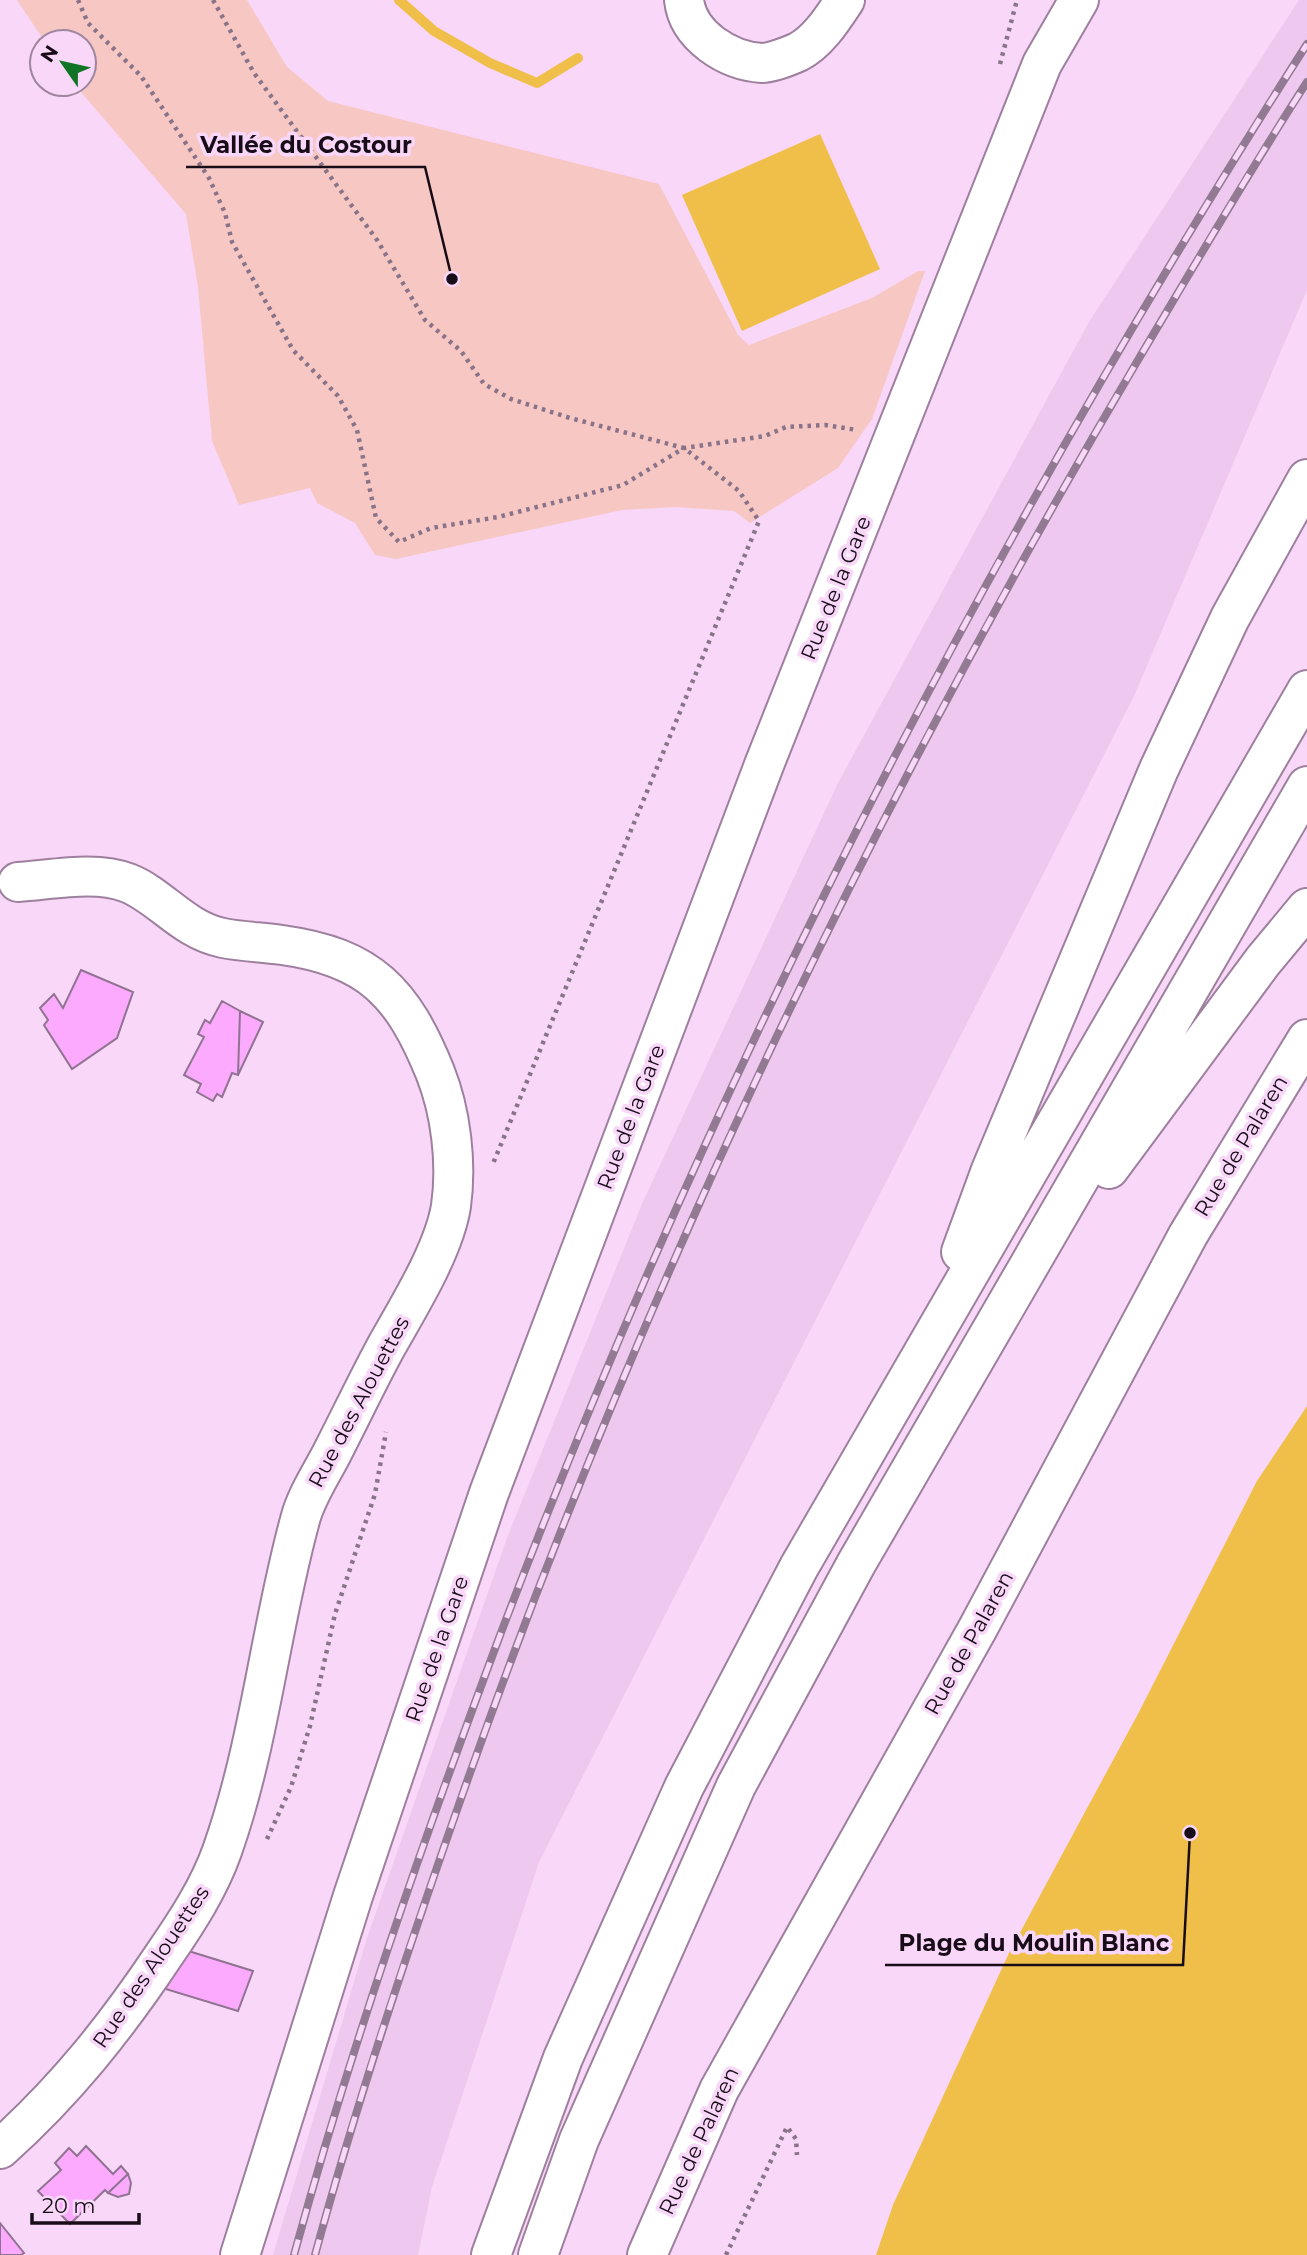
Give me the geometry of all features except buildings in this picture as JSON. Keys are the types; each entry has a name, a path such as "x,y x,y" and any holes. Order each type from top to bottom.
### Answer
{"main road":[{"path":"684,0 685,11 702,37 726,54 764,63 800,51 829,24 845,0"},
{"name":"Rue de la Gare","path":"240,2255 353,1896 489,1493 764,765 1042,64 1079,0"},
{"path":"923,1353 991,1170 1159,769 1230,618 1307,479"},
{"path":"491,2255 563,2058 684,1787 799,1567 1307,690"},
{"path":"538,2255 579,2140 736,1786 856,1564 1307,786"},
{"name":"Rue des Alouettes","path":"0,2149 41,2112 75,2075 127,2009 198,1902 221,1856 260,1706 301,1515 373,1372 422,1284 450,1208 449,1119 438,1080 419,1035 399,1001 369,974 332,956 286,945 220,937 194,927 128,883 98,877 18,882"},
{"path":"994,1325 1263,961 1307,908"},
{"name":"Rue de Palaren","path":"647,2255 719,2090 978,1628 1188,1235 1307,1039"}],"path":[{"path":"78,0 88,23 141,76 209,178 225,213 232,242 293,350 338,396 357,430 376,518 398,542 431,528 498,517 623,485 684,448 765,436 786,426 825,425 866,431"},
{"path":"213,0 254,73 377,240 425,320 461,351 484,384 511,399 570,418 684,448 739,491 759,521 488,1176 472,1195 450,1208"},
{"path":"264,1842 273,1832 291,1787 310,1726 335,1614 375,1494 388,1419 389,1387 373,1372"},
{"path":"726,2255 787,2127 796,2139 797,2155"}],"shaded area":[{"path":"17,0 247,0 287,67 328,101 659,184 738,335 749,345 872,298 918,271 925,271 872,419 838,468 750,523 734,511 676,507 622,510 396,559 375,555 355,523 317,503 310,488 239,505 212,441 198,287 186,214 86,98 98,98 98,28 36,28"},
{"path":"1299,0 1307,0 1307,290 1134,696 539,1862 432,2187 418,2255 273,2255 367,1938 507,1538 642,1204 838,783 1089,322"},
{"path":"820,134 880,269 742,331 682,195"},
{"path":"1307,1406 1307,2255 876,2255 893,2205 1009,1953 1139,1712 1257,1481"}],"waterway":[{"path":"399,0 434,31 490,63 537,83 578,58"}],"railway":[{"path":"294,2255 364,2021 471,1714 581,1430 669,1224 763,1021 862,820 966,622 1075,427 1189,234 1307,44"},
{"path":"315,2255 347,2142 419,1918 527,1619 601,1433 679,1249 762,1067 850,887 942,709 1038,534 1242,185 1307,82"}],"place":[{"name":"Vallée du Costour","path":"452,279"},
{"name":"Plage du Moulin Blanc","path":"1190,1833"}]}
